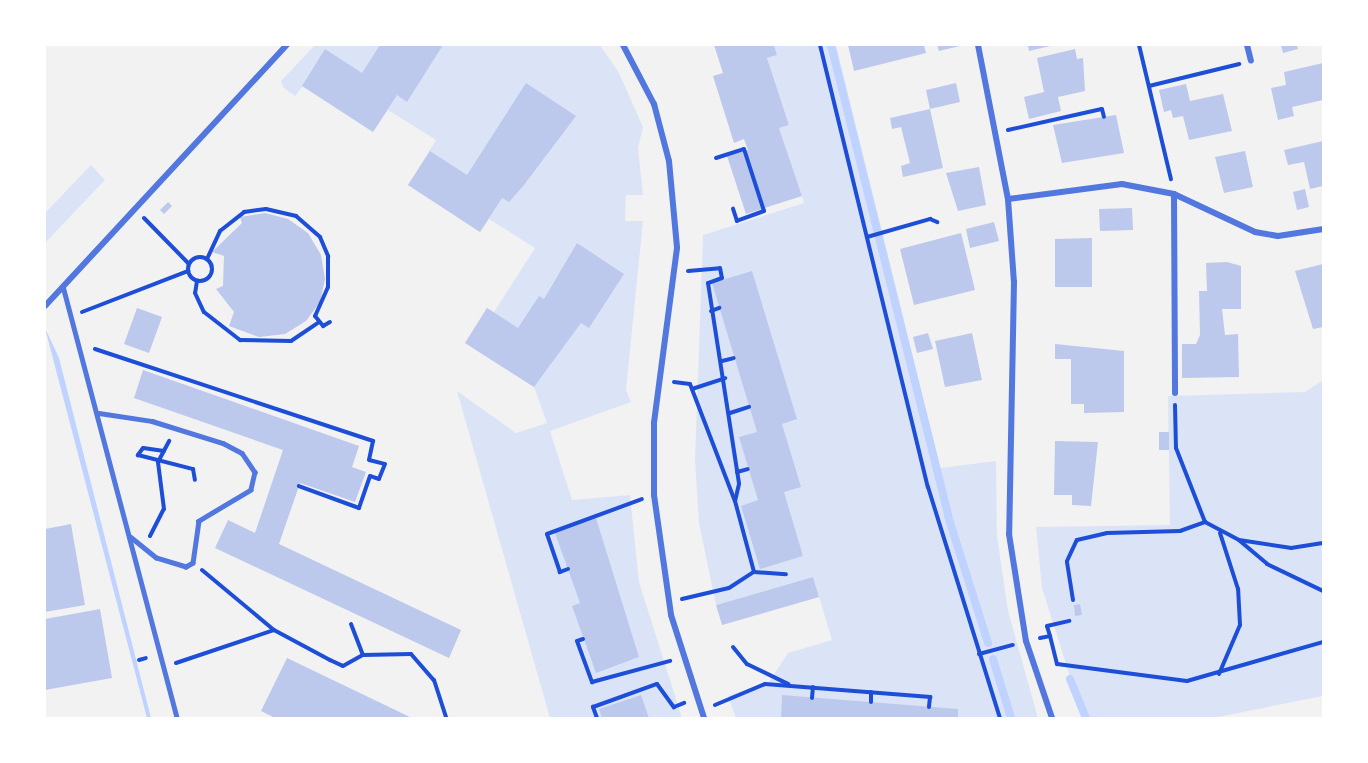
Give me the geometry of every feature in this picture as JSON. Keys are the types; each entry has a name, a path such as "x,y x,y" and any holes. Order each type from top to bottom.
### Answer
{"street":[{"path":"45,306 287,45"},
{"path":"623,45 654,104 664,138 677,248 663,381 654,423 654,495 668,602 682,657 704,718"},
{"path":"978,45 1008,199 1014,282 1009,534 1026,641 1052,718"},
{"path":"1247,45 1251,61"},
{"path":"1008,199 1122,184 1174,194 1255,232 1278,236 1323,229"},
{"path":"1174,194 1175,393"}],"lane":[{"path":"63,286 99,413 177,718"},
{"path":"99,413 172,427 242,453 255,472 251,490 199,521 193,563 178,568 146,551 130,537"}],"path":[{"path":"820,45 945,550 1000,718"},
{"path":"1139,45 1174,194"},
{"path":"1149,86 1251,61"},
{"path":"996,133 1102,109 1104,117"},
{"path":"716,158 744,149 754,174 764,212 736,220 733,209"},
{"path":"136,208 189,264"},
{"path":"197,280 211,274 207,259 220,231 244,212 266,209 296,216 313,228 328,256 330,277 318,323"},
{"path":"867,237 930,219 937,222"},
{"path":"189,264 207,259"},
{"path":"188,271 189,264"},
{"path":"674,272 720,268 722,278 708,283 730,413 737,472 735,501"},
{"path":"188,271 197,280"},
{"path":"73,323 81,313 188,271"},
{"path":"197,280 195,293 204,312 240,340 291,341 318,323 330,322"},
{"path":"711,311 719,308"},
{"path":"80,345 373,441 369,460 385,464 379,479 370,476 359,508 299,486"},
{"path":"722,361 734,358"},
{"path":"692,389 725,378"},
{"path":"663,381 690,384 735,501 754,572"},
{"path":"1175,393 1176,448 1205,522 1219,532 1239,540 1291,548 1323,543"},
{"path":"730,413 750,407"},
{"path":"146,551 164,509 158,462 172,427"},
{"path":"164,451 143,448 138,455 142,459 193,469 195,480"},
{"path":"737,472 748,469"},
{"path":"568,569 560,572 547,534 654,495"},
{"path":"1073,600 1067,561 1077,540 1098,534 1180,531 1205,522"},
{"path":"1219,532 1238,589 1240,626 1219,675"},
{"path":"745,539 750,537"},
{"path":"1239,540 1267,564 1323,591"},
{"path":"193,563 274,630 343,666 363,655 411,654 437,686 446,718"},
{"path":"668,602 729,588 754,572 786,573"},
{"path":"1050,636 1047,626 1069,621"},
{"path":"351,624 363,655"},
{"path":"164,667 274,630"},
{"path":"583,639 578,641 592,681 682,657"},
{"path":"1058,664 1164,679 1219,675 1323,642"},
{"path":"733,646 747,664 791,686"},
{"path":"139,660 146,658"},
{"path":"597,718 593,707 657,684 674,707 696,699"},
{"path":"725,701 765,684 930,697 929,707"},
{"path":"812,698 813,687"},
{"path":"870,702 871,692"}],"shaded area":[{"path":"315,45 600,45 619,73 643,127 638,148 643,195 626,195 625,221 643,221 626,390 631,402 550,431 572,500 630,495 639,582 682,718 550,718 457,391 516,433 547,423 534,387 465,343 487,308 494,312 535,248 489,219 480,232 408,185 436,140 388,110 373,132 303,86 295,96 284,88 281,81"},
{"path":"774,45 836,45 940,468 996,461 997,536 1008,611 1038,718 736,718 728,696 769,682 788,653 832,640 813,577 716,605 699,523 695,460 703,235 804,203 779,128 789,125 767,58 777,55"},
{"path":"91,165 105,180 45,243 45,213"},
{"path":"1323,380 1323,696 1213,718 1083,718 1042,588 1036,527 1170,525 1168,396 1305,392"}],"water":[{"path":"45,328 59,358 151,718 147,718"}],"building":[{"path":"380,45 443,45 407,102 397,95 373,132 302,86 325,49 362,73"},
{"path":"714,45 774,45 777,55 767,58 789,125 779,128 802,196 746,214 727,156 748,150 744,139 734,143 713,76 723,73"},
{"path":"848,45 924,45 926,53 854,71"},
{"path":"937,45 960,45 960,46 939,51"},
{"path":"1028,45 1050,45 1050,46 1029,51"},
{"path":"1281,45 1297,45 1298,49 1283,53"},
{"path":"1075,49 1077,59 1083,58 1085,91 1058,97 1061,111 1029,119 1024,97 1044,92 1037,58"},
{"path":"1323,63 1323,100 1292,107 1294,116 1278,120 1271,88 1286,85 1284,72"},
{"path":"526,83 576,116 509,202 502,198 480,232 408,185 430,151 467,175"},
{"path":"956,83 960,102 930,109 926,90"},
{"path":"1186,84 1190,101 1223,94 1232,131 1189,140 1183,116 1173,118 1171,110 1164,112 1159,90"},
{"path":"930,109 943,168 903,177 901,166 910,163 901,127 892,129 890,118"},
{"path":"1116,115 1124,153 1062,163 1053,125"},
{"path":"1323,141 1323,186 1310,189 1304,162 1288,165 1284,150"},
{"path":"1245,151 1253,187 1224,193 1215,157"},
{"path":"979,167 986,205 958,211 946,173"},
{"path":"1305,189 1309,207 1297,210 1293,192"},
{"path":"168,202 172,206 164,214 160,210"},
{"path":"1132,208 1133,230 1100,231 1099,209"},
{"path":"265,213 288,219 308,233 321,255 325,279 320,302 306,321 285,334 259,337 229,326 234,312 216,289 223,286 224,256 212,252 242,223 240,217"},
{"path":"994,222 999,241 970,248 966,229"},
{"path":"961,233 975,290 914,305 900,249"},
{"path":"1092,238 1092,287 1055,287 1055,239"},
{"path":"577,243 624,274 589,328 581,323 534,387 465,343 487,308 518,328 539,296 544,299"},
{"path":"1227,262 1241,266 1241,309 1222,309 1225,335 1238,334 1239,377 1182,378 1182,344 1196,344 1200,335 1199,291 1207,291 1206,263"},
{"path":"1323,264 1323,327 1313,329 1295,271"},
{"path":"752,271 797,419 782,424 801,487 784,492 803,556 760,569 741,506 758,500 739,437 757,432 712,283"},
{"path":"137,308 162,317 149,353 124,344"},
{"path":"928,333 933,349 917,353 913,337"},
{"path":"972,333 982,380 945,387 935,341"},
{"path":"1055,344 1124,351 1124,412 1084,413 1084,404 1071,404 1071,359 1055,359"},
{"path":"143,370 359,446 352,467 366,472 355,502 300,483 279,544 461,630 449,658 215,548 228,520 255,533 283,450 134,398"},
{"path":"1159,432 1169,432 1169,450 1159,450"},
{"path":"1055,441 1098,442 1091,506 1072,505 1072,495 1054,495"},
{"path":"596,518 639,657 596,673 572,606 580,603 555,533"},
{"path":"71,524 85,605 45,612 45,529"},
{"path":"813,577 819,597 722,625 716,605"},
{"path":"1080,604 1082,615 1075,616 1074,605"},
{"path":"100,609 112,678 45,690 45,619"},
{"path":"287,658 412,718 275,718 261,711"},
{"path":"641,695 649,718 602,718 599,709"},
{"path":"782,695 958,709 958,718 781,718"}],"waterway":[{"path":"831,45 948,516 988,643"},
{"path":"993,659 1011,718"},
{"path":"1070,679 1086,718"}]}
